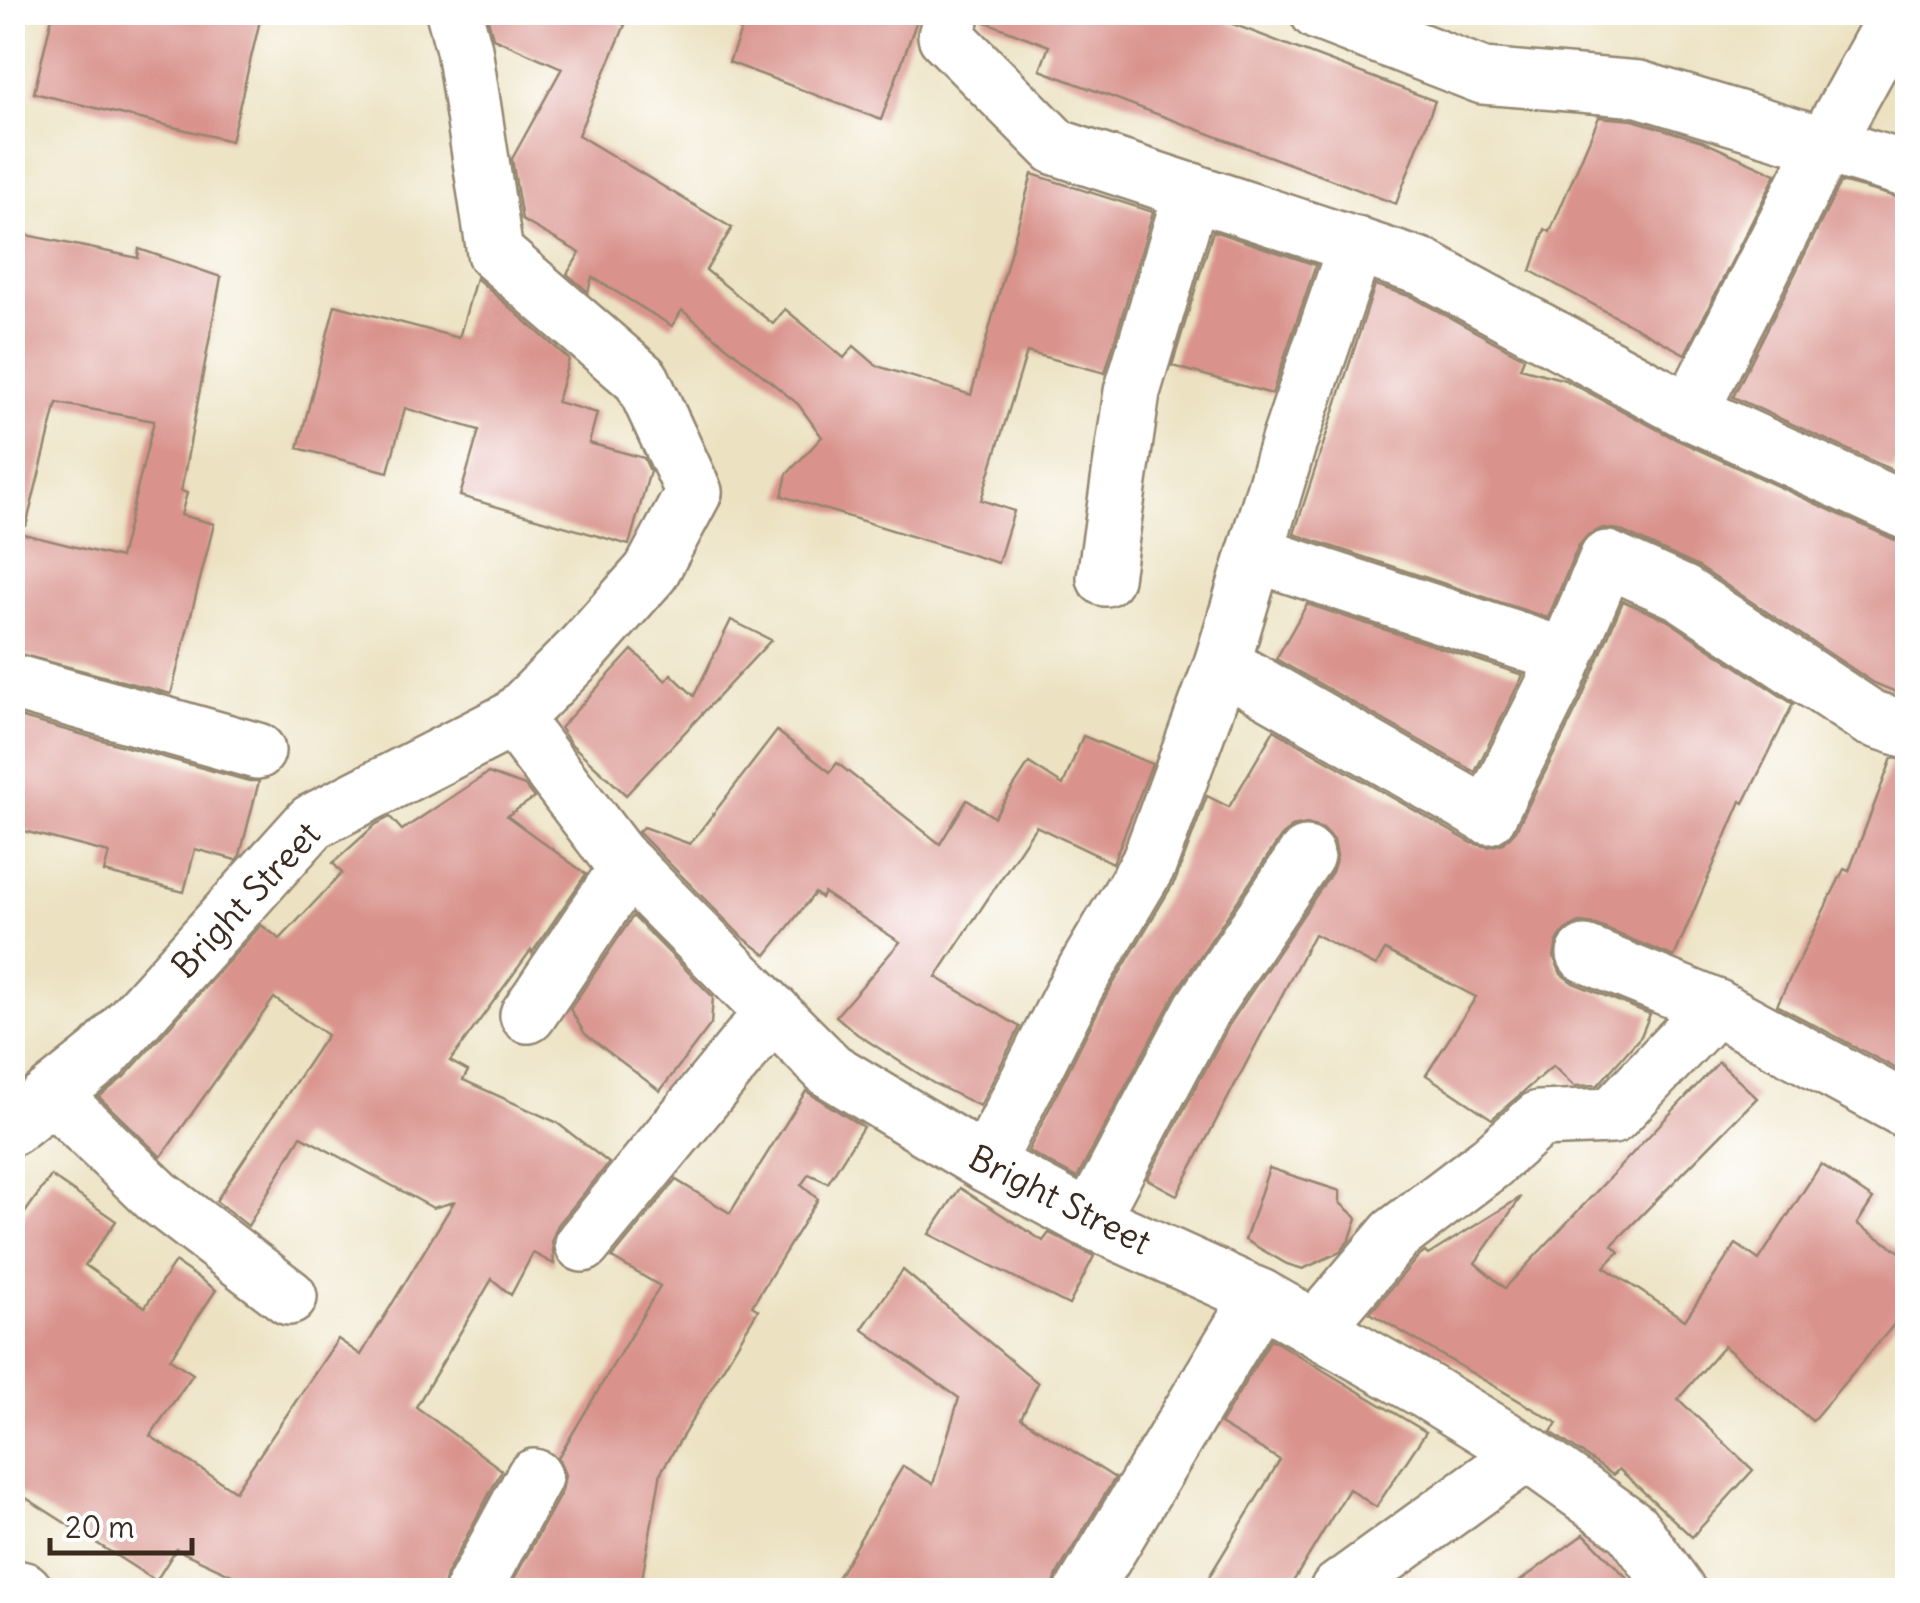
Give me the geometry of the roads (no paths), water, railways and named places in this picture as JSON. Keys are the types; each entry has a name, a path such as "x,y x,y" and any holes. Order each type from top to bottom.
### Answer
{"street":[{"name":"Bright Street","path":"32,1111 102,1055 312,822 513,719 652,572 694,492 642,380 495,253 464,50 454,12"},
{"path":"953,12 946,36 1056,147 1424,268 1690,412 1908,512"},
{"path":"1318,12 1483,76 1638,90 1908,170"},
{"path":"1690,412 1825,144 1898,12"},
{"path":"1104,578 1132,392 1192,191"},
{"path":"986,1164 1077,984 1149,863 1222,664 1356,245"},
{"path":"1255,554 1565,656"},
{"path":"1222,664 1488,816 1607,559 1682,593 1870,718 1908,730"},
{"path":"12,682 256,751"},
{"name":"Bright Street","path":"513,719 628,866 830,1070 986,1164 1090,1220 1260,1297 1528,1452 1632,1528 1677,1590"},
{"path":"1090,1220 1202,1009 1306,854"},
{"path":"528,1014 628,866"},
{"path":"1585,954 1715,1007 1908,1112"},
{"path":"1316,1328 1395,1235 1491,1162 1539,1119 1612,1116 1715,1007"},
{"path":"583,1244 773,1012"},
{"path":"32,1111 158,1196 289,1297"},
{"path":"1084,1590 1260,1297"},
{"path":"1338,1590 1528,1452"},
{"path":"473,1590 534,1477"},
{"path":"12,1587 24,1590"}]}
